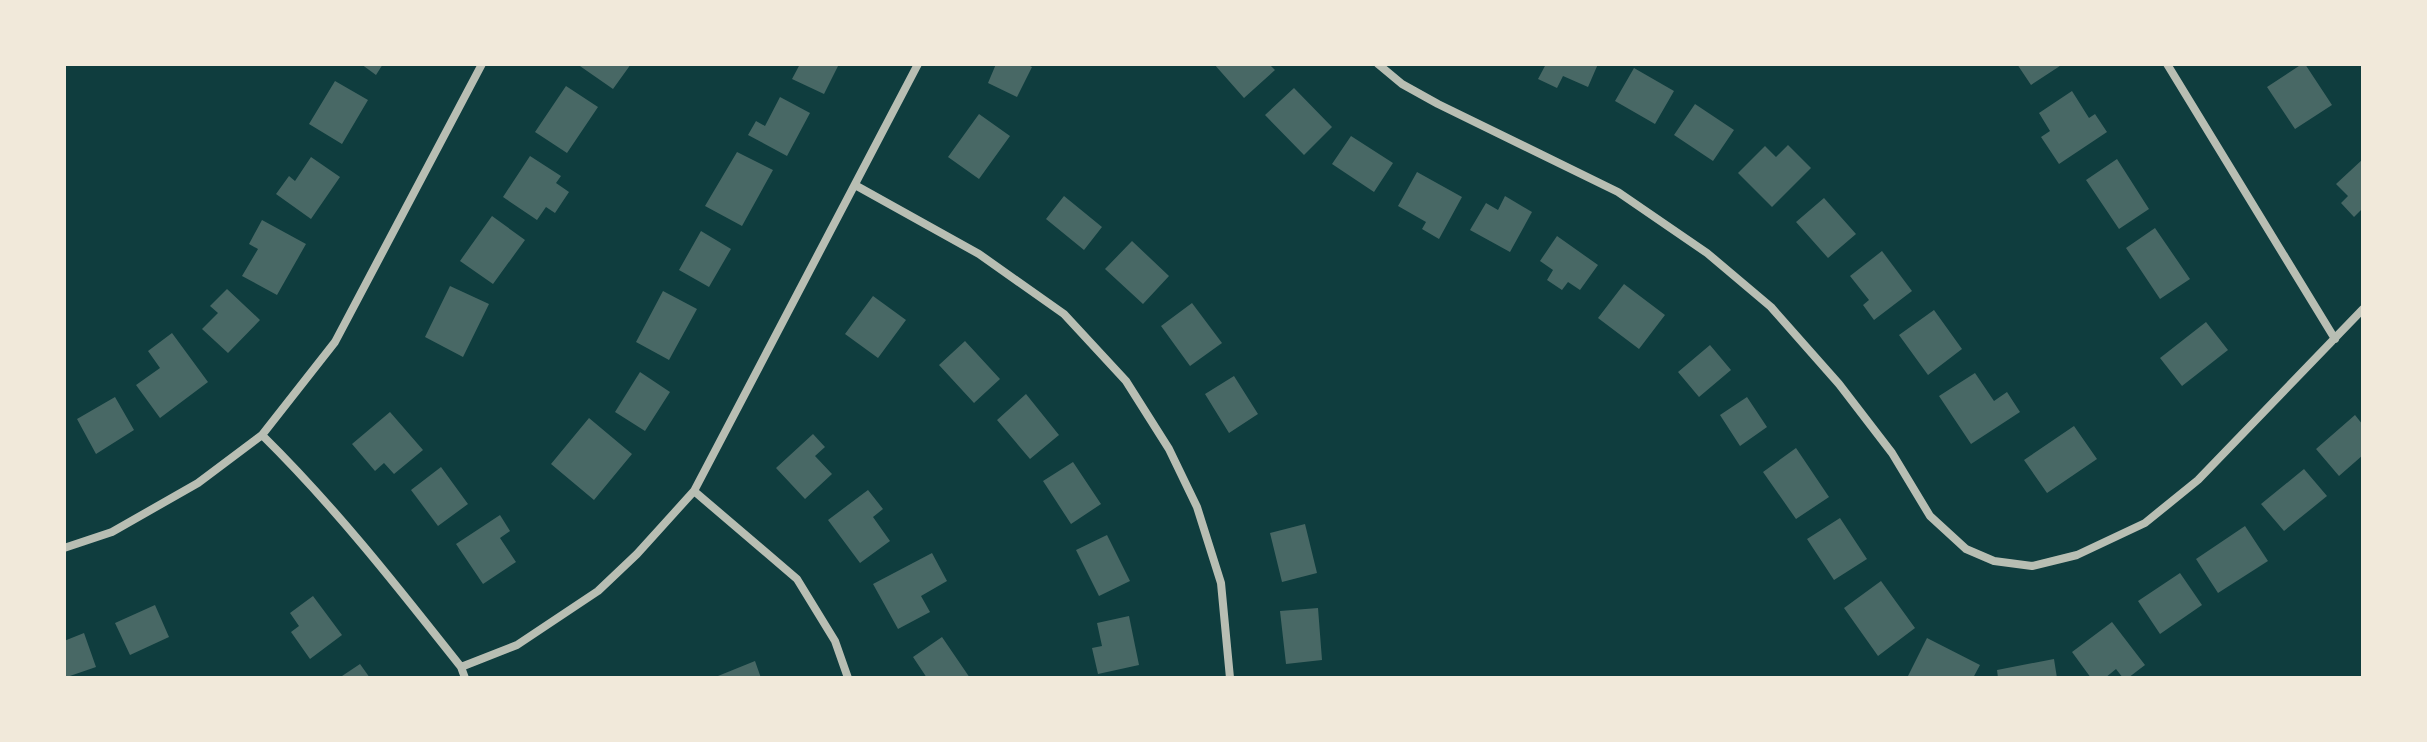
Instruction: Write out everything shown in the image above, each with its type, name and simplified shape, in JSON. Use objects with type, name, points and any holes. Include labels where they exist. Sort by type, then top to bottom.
[{"type":"street","points":[[64,548],[124,525],[198,483],[262,435],[335,342],[482,64]]},
{"type":"street","points":[[461,667],[517,645],[598,591],[637,554],[694,491],[918,64]]},
{"type":"street","points":[[1378,64],[1402,84],[1438,104],[1618,192],[1707,253],[1771,307],[1839,384],[1892,453],[1930,516],[1966,549],[1994,561],[2032,566],[2062,559],[2145,523],[2198,480],[2363,309]]},
{"type":"street","points":[[2167,64],[2335,339]]},
{"type":"street","points":[[855,185],[979,254],[1064,314],[1126,381],[1169,449],[1197,507],[1221,583],[1230,678]]},
{"type":"street","points":[[262,435],[314,486],[461,667],[465,678]]},
{"type":"street","points":[[694,491],[797,579],[835,641],[848,678]]},
{"type":"building","points":[[361,64],[383,64],[376,75]]},
{"type":"building","points":[[577,64],[631,64],[613,89]]},
{"type":"building","points":[[800,64],[839,64],[824,94],[792,79]]},
{"type":"building","points":[[996,64],[1026,64],[1032,67],[1017,97],[988,83]]},
{"type":"building","points":[[1214,64],[1269,64],[1275,70],[1244,98]]},
{"type":"building","points":[[1546,64],[1598,64],[1588,87],[1563,76],[1557,88],[1538,79]]},
{"type":"building","points":[[2017,64],[2063,64],[2031,85]]},
{"type":"building","points":[[2305,64],[2332,105],[2295,129],[2267,87]]},
{"type":"building","points":[[1634,68],[1674,91],[1655,124],[1615,101]]},
{"type":"building","points":[[335,81],[368,100],[342,144],[309,124]]},
{"type":"building","points":[[566,86],[598,107],[567,153],[535,132]]},
{"type":"building","points":[[1294,88],[1332,127],[1304,155],[1265,115]]},
{"type":"building","points":[[2072,91],[2089,118],[2095,114],[2107,132],[2059,164],[2041,137],[2050,131],[2039,113]]},
{"type":"building","points":[[780,97],[810,113],[787,156],[748,135],[756,121],[765,126]]},
{"type":"building","points":[[1695,104],[1734,130],[1713,161],[1674,135]]},
{"type":"building","points":[[979,114],[1010,136],[979,179],[948,157]]},
{"type":"building","points":[[1351,136],[1393,163],[1374,192],[1332,164]]},
{"type":"building","points":[[1788,145],[1811,168],[1772,207],[1738,173],[1765,146],[1776,157]]},
{"type":"building","points":[[737,152],[773,170],[742,226],[705,206]]},
{"type":"building","points":[[530,156],[561,176],[556,183],[569,192],[555,213],[546,207],[537,220],[503,197]]},
{"type":"building","points":[[311,157],[340,177],[311,219],[276,194],[289,176],[295,181]]},
{"type":"building","points":[[2117,159],[2149,209],[2119,229],[2086,180]]},
{"type":"building","points":[[2363,159],[2363,208],[2354,217],[2341,203],[2348,196],[2336,184]]},
{"type":"building","points":[[1417,172],[1462,197],[1439,239],[1422,229],[1426,222],[1398,206]]},
{"type":"building","points":[[1064,196],[1102,227],[1084,250],[1046,219]]},
{"type":"building","points":[[1505,196],[1532,212],[1510,252],[1470,230],[1486,203],[1498,210]]},
{"type":"building","points":[[1824,198],[1856,234],[1828,258],[1796,222]]},
{"type":"building","points":[[492,216],[525,240],[493,284],[460,261]]},
{"type":"building","points":[[262,220],[306,244],[277,295],[242,276],[258,249],[249,244]]},
{"type":"building","points":[[2155,228],[2190,279],[2160,299],[2126,248]]},
{"type":"building","points":[[701,231],[731,249],[709,287],[679,270]]},
{"type":"building","points":[[1557,236],[1598,265],[1580,290],[1568,282],[1562,290],[1547,280],[1553,270],[1540,261]]},
{"type":"building","points":[[1132,241],[1169,276],[1143,304],[1105,269]]},
{"type":"building","points":[[1882,251],[1912,291],[1874,320],[1863,305],[1869,300],[1850,276]]},
{"type":"building","points":[[1624,284],[1665,315],[1639,349],[1598,318]]},
{"type":"building","points":[[450,286],[489,304],[463,357],[425,337]]},
{"type":"building","points":[[227,289],[260,320],[228,353],[202,329],[218,313],[210,306]]},
{"type":"building","points":[[663,291],[697,309],[669,360],[636,342]]},
{"type":"building","points":[[873,296],[906,320],[878,358],[845,334]]},
{"type":"building","points":[[1192,303],[1222,343],[1190,366],[1161,326]]},
{"type":"building","points":[[1934,310],[1962,349],[1928,375],[1899,335]]},
{"type":"building","points":[[2206,322],[2228,350],[2182,386],[2160,358]]},
{"type":"building","points":[[172,333],[208,382],[160,418],[136,385],[160,368],[148,351]]},
{"type":"building","points":[[965,341],[1000,379],[974,403],[939,365]]},
{"type":"building","points":[[1710,345],[1731,370],[1699,397],[1678,372]]},
{"type":"building","points":[[640,372],[670,392],[645,431],[615,412]]},
{"type":"building","points":[[1975,373],[1994,401],[2007,392],[2020,412],[1971,444],[1939,396]]},
{"type":"building","points":[[1234,376],[1258,414],[1229,433],[1205,394]]},
{"type":"building","points":[[1026,394],[1059,435],[1030,459],[997,420]]},
{"type":"building","points":[[115,397],[134,430],[96,454],[77,419]]},
{"type":"building","points":[[1747,397],[1767,427],[1740,446],[1720,415]]},
{"type":"building","points":[[390,412],[423,450],[394,474],[384,463],[375,471],[352,444]]},
{"type":"building","points":[[2355,415],[2363,425],[2363,455],[2339,476],[2316,449]]},
{"type":"building","points":[[589,418],[632,454],[594,500],[551,464]]},
{"type":"building","points":[[2074,426],[2097,459],[2047,493],[2024,460]]},
{"type":"building","points":[[813,434],[825,447],[815,456],[832,474],[805,499],[776,468]]},
{"type":"building","points":[[1796,448],[1829,497],[1796,519],[1763,472]]},
{"type":"building","points":[[1073,462],[1101,504],[1071,524],[1043,481]]},
{"type":"building","points":[[441,467],[468,504],[438,526],[411,490]]},
{"type":"building","points":[[2304,469],[2327,496],[2284,531],[2261,504]]},
{"type":"building","points":[[868,490],[883,509],[873,517],[890,541],[860,563],[828,520]]},
{"type":"building","points":[[500,515],[510,531],[500,538],[516,562],[483,584],[456,544]]},
{"type":"building","points":[[1840,518],[1867,559],[1834,580],[1807,539]]},
{"type":"building","points":[[1305,524],[1317,573],[1282,582],[1270,533]]},
{"type":"building","points":[[2245,526],[2268,561],[2218,593],[2196,559]]},
{"type":"building","points":[[1107,535],[1130,581],[1099,596],[1076,550]]},
{"type":"building","points":[[932,553],[947,581],[921,596],[930,612],[898,629],[873,584]]},
{"type":"building","points":[[2180,573],[2202,605],[2160,634],[2138,601]]},
{"type":"building","points":[[1881,581],[1915,628],[1878,656],[1844,608]]},
{"type":"building","points":[[313,596],[342,635],[310,659],[291,632],[299,626],[290,613]]},
{"type":"building","points":[[155,605],[169,637],[130,655],[115,623]]},
{"type":"building","points":[[1318,608],[1322,660],[1286,664],[1280,611]]},
{"type":"building","points":[[1129,616],[1139,665],[1098,674],[1092,648],[1102,646],[1097,623]]},
{"type":"building","points":[[2112,622],[2145,665],[2128,678],[2123,678],[2116,669],[2105,678],[2091,678],[2072,652]]},
{"type":"building","points":[[84,633],[96,667],[64,678],[64,641]]},
{"type":"building","points":[[942,637],[970,678],[927,678],[913,657]]},
{"type":"building","points":[[1927,638],[1980,665],[1973,678],[1907,678]]},
{"type":"building","points":[[2054,659],[2057,678],[1998,678],[1997,670]]},
{"type":"building","points":[[755,661],[761,678],[713,678]]},
{"type":"building","points":[[360,664],[370,678],[339,678]]}]
